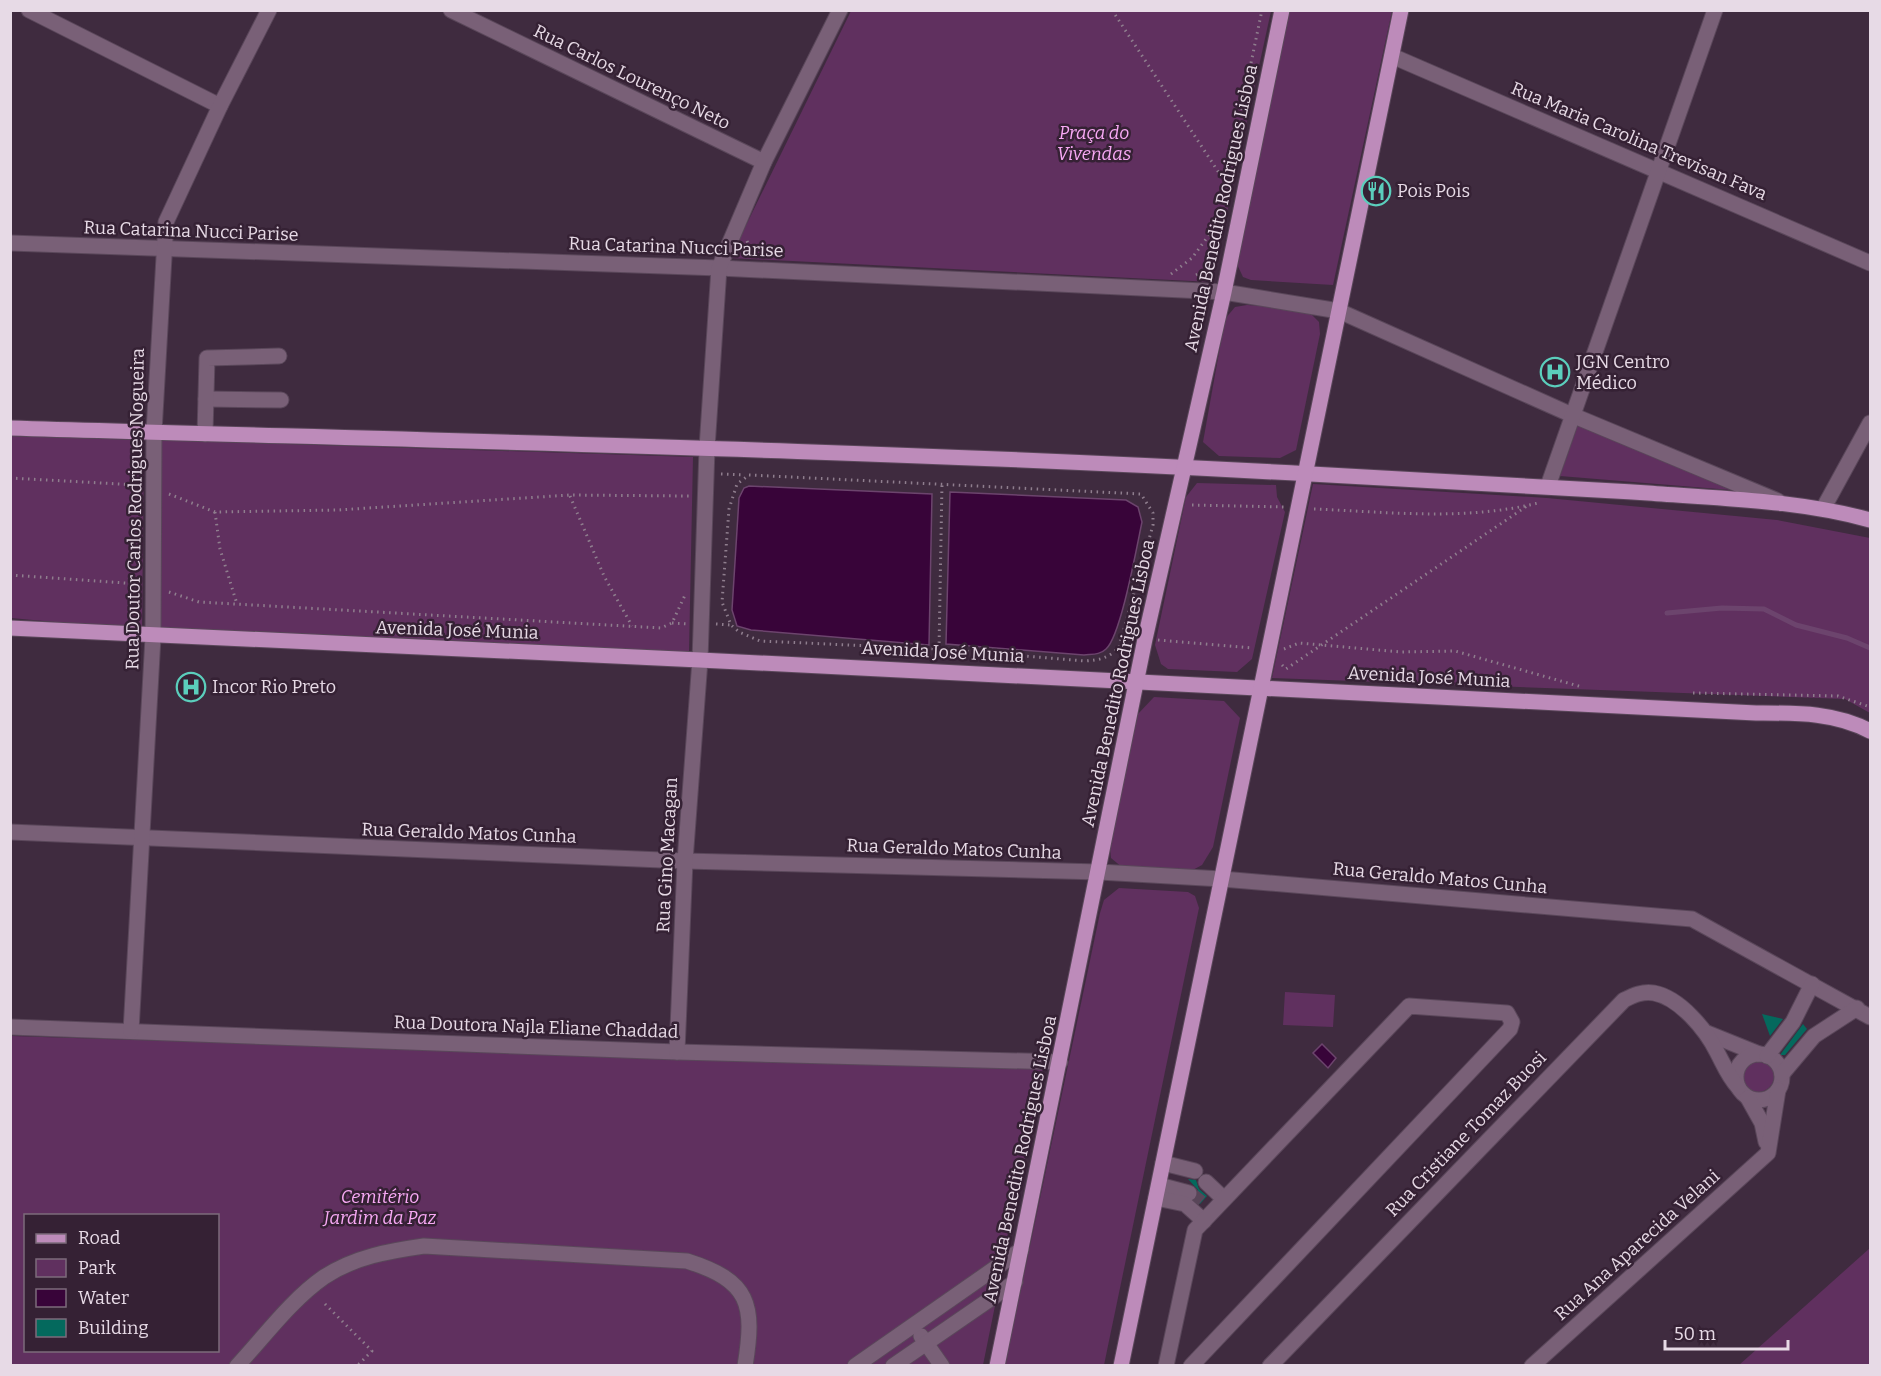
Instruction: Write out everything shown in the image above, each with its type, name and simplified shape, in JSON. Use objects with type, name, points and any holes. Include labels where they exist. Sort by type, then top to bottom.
[{"type":"main road","name":"Avenida Benedito Rodrigues Lisboa","points":[[998,1365],[1145,639],[1224,292],[1282,10]]},
{"type":"main road","points":[[1121,1365],[1262,688],[1278,654],[1305,508],[1306,474],[1401,10]]},
{"type":"main road","points":[[10,428],[707,448],[1184,467],[1306,474],[1546,494],[1780,503],[1824,507],[1870,520]]},
{"type":"main road","name":"Avenida José Munia","points":[[10,628],[153,637],[700,660],[1756,713],[1813,713],[1853,722],[1870,731]]},
{"type":"street","points":[[29,10],[220,106]]},
{"type":"street","name":"Rua Doutor Carlos Rodrigues Nogueira","points":[[131,1031],[153,637],[146,586],[166,222],[220,106],[269,10]]},
{"type":"street","name":"Rua Carlos Lourenço Neto","points":[[451,10],[764,162]]},
{"type":"street","name":"Rua Gino Macagan","points":[[677,1052],[685,861],[700,660],[707,448],[719,267],[764,162],[840,10]]},
{"type":"street","points":[[1546,494],[1715,10]]},
{"type":"street","name":"Rua Maria Carolina Trevisan Fava","points":[[1392,56],[1870,263]]},
{"type":"street","name":"Rua Catarina Nucci Parise","points":[[10,243],[163,250],[719,267],[1224,292],[1339,311],[1572,415],[1780,503]]},
{"type":"street","points":[[205,434],[207,358],[279,356]]},
{"type":"street","points":[[206,399],[281,400]]},
{"type":"street","points":[[1824,507],[1870,423]]},
{"type":"street","name":"Rua Geraldo Matos Cunha","points":[[10,832],[685,861],[1099,872],[1222,879],[1692,919],[1870,1017]]},
{"type":"street","points":[[1768,1153],[1762,1123],[1736,1078],[1742,1062],[1763,1055],[1796,1017],[1812,984]]},
{"type":"street","name":"Rua Cristiane Tomaz Buosi","points":[[1270,1365],[1624,1000],[1638,993],[1655,993],[1676,1003],[1704,1032],[1729,1078],[1743,1093]]},
{"type":"street","points":[[1158,1191],[1199,1208],[1224,1199],[1409,1006],[1504,1011],[1510,1015],[1512,1022],[1509,1029],[1191,1365]]},
{"type":"street","points":[[1768,1153],[1782,1074],[1816,1034],[1857,1008]]},
{"type":"street","points":[[1796,1017],[1804,1021],[1816,1034]]},
{"type":"street","name":"Rua Doutora Najla Eliane Chaddad","points":[[10,1027],[677,1052],[1060,1062]]},
{"type":"street","name":"Rua Cristiane Tomaz Buosi","points":[[1704,1032],[1763,1055]]},
{"type":"street","points":[[1763,1055],[1774,1060],[1782,1074]]},
{"type":"street","points":[[1743,1093],[1764,1100],[1778,1090]]},
{"type":"street","name":"Rua Ana Aparecida Velani","points":[[1532,1365],[1768,1153]]},
{"type":"street","points":[[1164,1163],[1200,1176],[1224,1199]]},
{"type":"street","points":[[1166,1365],[1199,1208]]},
{"type":"street","points":[[237,1365],[324,1278],[354,1262],[384,1252],[424,1246],[687,1261],[713,1269],[734,1284],[748,1303],[750,1332],[745,1365]]},
{"type":"street","points":[[855,1365],[914,1327],[1021,1250]]},
{"type":"street","points":[[893,1365],[1015,1282]]},
{"type":"street","points":[[914,1327],[942,1365]]},
{"type":"path","points":[[1112,10],[1225,183]]},
{"type":"path","points":[[1192,276],[1202,272],[1209,260],[1262,10]]},
{"type":"path","points":[[1180,276],[1169,275],[1192,258],[1217,223]]},
{"type":"path","points":[[747,235],[750,248],[773,254]]},
{"type":"path","points":[[1119,647],[1153,525],[1150,505],[1141,494],[1136,492],[749,475],[742,477],[733,493],[729,509],[722,602],[731,625],[739,632],[760,641],[939,649],[1085,661],[1105,658],[1119,647],[1137,644],[1145,639],[1278,654],[1299,643],[1401,652],[1455,651],[1528,674],[1591,688]]},
{"type":"path","points":[[10,478],[140,485],[140,495]]},
{"type":"path","points":[[939,649],[942,483]]},
{"type":"path","points":[[165,504],[166,492],[215,512],[338,510],[570,495],[693,496]]},
{"type":"path","points":[[1283,639],[1278,654],[1286,669],[1546,494]]},
{"type":"path","points":[[570,495],[604,576],[632,626]]},
{"type":"path","points":[[1150,505],[1305,508],[1420,514],[1478,511],[1528,505]]},
{"type":"path","points":[[1305,508],[1310,520]]},
{"type":"path","points":[[215,512],[220,549],[237,604]]},
{"type":"path","points":[[139,572],[146,586]]},
{"type":"path","points":[[10,575],[146,586],[200,602],[661,628],[672,623],[688,586]]},
{"type":"path","points":[[1683,692],[1838,696],[1870,707]]},
{"type":"path","points":[[325,1304],[372,1351],[357,1365]]},
{"type":"green space","name":"Praça do Vivendas","points":[[851,11],[1271,11],[1212,282],[730,258]]},
{"type":"green space","points":[[1289,11],[1392,11],[1333,285],[1251,280],[1243,277],[1235,260]]},
{"type":"green space","points":[[1247,305],[1306,309],[1319,322],[1320,334],[1296,450],[1280,458],[1219,456],[1203,442],[1225,319],[1235,307]]},
{"type":"green space","points":[[1578,425],[1731,490],[1560,476]]},
{"type":"green space","points":[[11,436],[144,440],[142,630],[11,618]]},
{"type":"green space","points":[[159,440],[693,457],[689,652],[158,630]]},
{"type":"green space","points":[[1197,483],[1276,485],[1277,497],[1285,512],[1252,659],[1237,672],[1168,669],[1161,664],[1155,645],[1186,497]]},
{"type":"green space","points":[[1313,484],[1547,498],[1777,520],[1870,538],[1870,713],[1845,699],[1272,678]]},
{"type":"green space","points":[[1154,697],[1224,701],[1240,718],[1213,847],[1202,865],[1189,872],[1123,868],[1111,858],[1110,848],[1138,714]]},
{"type":"green space","points":[[1119,888],[1188,892],[1195,896],[1199,908],[1104,1365],[1005,1365],[1100,913],[1104,900]]},
{"type":"green space","points":[[1285,992],[1335,995],[1333,1027],[1283,1025]]},
{"type":"green space","name":"Cemitério Jardim da Paz","points":[[11,1036],[1043,1069],[983,1365],[11,1366]]},
{"type":"green space","points":[[1758,1060],[1769,1065],[1774,1076],[1769,1087],[1758,1092],[1747,1087],[1742,1076],[1747,1065]]},
{"type":"green space","points":[[1870,1248],[1870,1365],[1739,1365]]},
{"type":"water","points":[[749,486],[932,494],[929,645],[751,630],[737,626],[732,610],[739,498],[744,488]]},
{"type":"water","points":[[950,492],[1126,500],[1138,507],[1142,522],[1123,609],[1112,641],[1104,651],[1084,655],[946,644]]},
{"type":"water","points":[[1322,1044],[1336,1058],[1328,1068],[1313,1053]]},
{"type":"building","points":[[1762,1014],[1783,1019],[1770,1036]]},
{"type":"building","points":[[1803,1024],[1807,1029],[1785,1055],[1780,1055]]},
{"type":"building","points":[[1188,1179],[1196,1180],[1199,1189],[1207,1196],[1200,1204],[1195,1200],[1198,1190]]},
{"type":"waterway","points":[[1667,613],[1722,608],[1764,609],[1796,625],[1847,638],[1870,648]]},
{"type":"tunnel","points":[[1189,1193],[1201,1203]]},
{"type":"place","name":"Pois Pois","points":[[1376,191]]},
{"type":"place","name":"JGN Centro Médico","points":[[1555,372]]},
{"type":"place","name":"Incor Rio Preto","points":[[191,687]]}]
